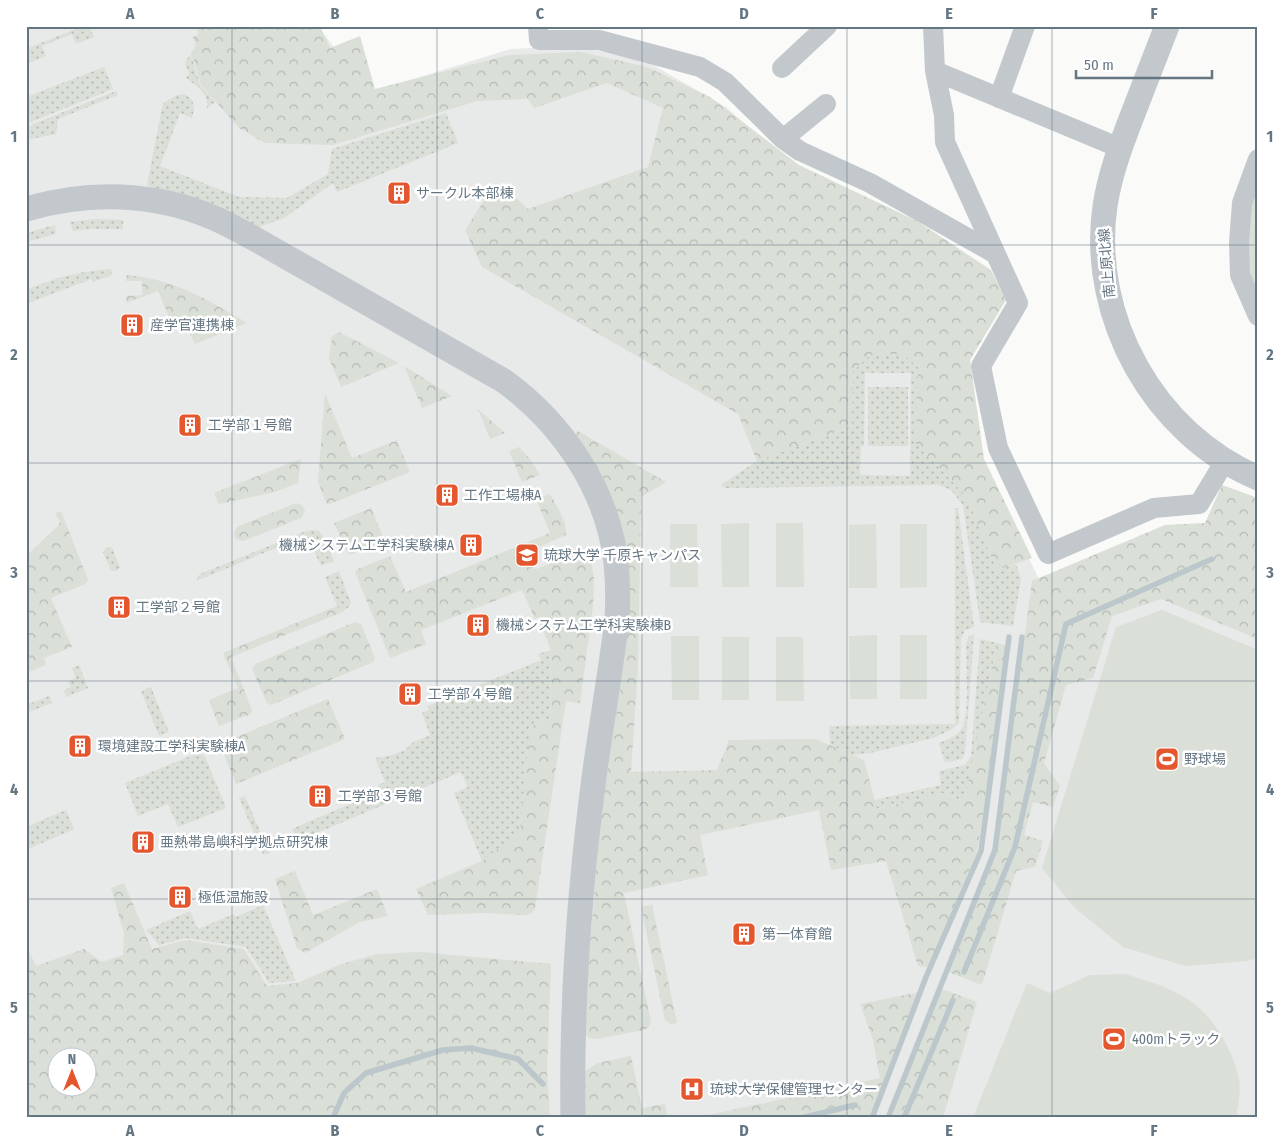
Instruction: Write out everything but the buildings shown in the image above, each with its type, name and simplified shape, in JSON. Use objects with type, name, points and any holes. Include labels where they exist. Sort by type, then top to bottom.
[{"type":"street","points":[[538,26],[539,40],[599,40],[700,67],[725,82],[783,139],[800,150],[878,187],[994,253]]},
{"type":"street","points":[[782,68],[827,26]]},
{"type":"street","points":[[934,26],[935,71],[944,114],[945,142],[1018,303],[981,366],[998,448],[1048,554],[1154,508],[1199,504],[1225,461]]},
{"type":"street","points":[[999,98],[1025,26]]},
{"type":"street","name":"南上原北線","points":[[1167,26],[1120,148],[1108,188],[1103,227],[1105,274],[1109,297],[1123,341],[1135,364],[1159,400],[1189,434],[1239,470],[1258,478]]},
{"type":"street","points":[[935,71],[1120,148]]},
{"type":"street","points":[[783,139],[826,104]]},
{"type":"street","points":[[1258,159],[1242,203],[1239,242],[1240,275],[1258,316]]},
{"type":"street","points":[[26,209],[74,198],[134,197],[165,202],[213,218],[255,239],[504,381],[548,418],[577,457],[594,489],[609,528],[616,562],[618,597],[616,629],[596,763],[582,894],[572,1067],[573,1118]]},
{"type":"shaded area","name":"琉球大学 千原キャンパス","points":[[26,26],[317,26],[371,92],[511,49],[576,46],[648,62],[726,107],[799,173],[965,353],[981,461],[1040,581],[1208,528],[1258,503],[1258,1118],[26,1118]]},
{"type":"green space","points":[[83,26],[89,26],[94,37],[76,44],[72,34],[42,46],[46,56],[26,64],[26,49]]},
{"type":"green space","points":[[320,26],[330,48],[360,36],[375,89],[509,55],[581,52],[647,67],[710,97],[799,165],[917,221],[991,270],[1006,300],[970,360],[984,459],[1032,558],[997,570],[966,496],[916,443],[918,367],[903,354],[870,355],[853,371],[852,426],[757,461],[738,414],[482,267],[465,230],[485,199],[510,192],[528,209],[648,167],[663,108],[607,83],[534,108],[528,99],[477,101],[333,145],[265,143],[239,128],[201,85],[193,58],[190,55],[196,46],[193,37],[199,34],[196,27]]},
{"type":"green space","points":[[189,56],[192,58],[200,85],[215,102],[207,108],[204,94],[199,87],[186,78],[189,74],[185,62]]},
{"type":"green space","points":[[104,67],[113,89],[26,124],[26,97]]},
{"type":"green space","points":[[116,91],[118,95],[58,119],[56,134],[26,140],[26,127]]},
{"type":"green space","points":[[185,94],[191,99],[193,104],[192,118],[180,113],[160,166],[239,197],[287,198],[328,174],[332,149],[446,113],[458,143],[337,192],[333,183],[284,218],[259,227],[179,194],[147,185],[163,103],[177,95]]},
{"type":"green space","points":[[1258,159],[1258,314],[1240,275]]},
{"type":"green space","points":[[95,219],[123,220],[123,229],[73,231],[70,222]]},
{"type":"green space","points":[[55,225],[56,234],[26,242],[26,233]]},
{"type":"green space","points":[[111,269],[112,275],[93,282],[91,279],[26,304],[26,290],[78,273]]},
{"type":"green space","points":[[126,275],[143,277],[175,286],[204,298],[247,323],[195,344],[186,326],[169,317],[158,291],[126,303],[126,296],[142,295],[142,281],[126,281]]},
{"type":"green space","points":[[339,332],[399,363],[341,387],[329,359],[332,336]]},
{"type":"green space","points":[[903,354],[918,367],[916,443],[966,496],[997,570],[1016,564],[1021,579],[1013,626],[980,622],[963,505],[951,490],[939,485],[726,488],[721,485],[757,461],[852,426],[853,371],[870,355]],"holes":[[[865,373],[911,373],[910,476],[860,475],[861,446],[864,446]]]},
{"type":"green space","points":[[404,366],[452,396],[422,408]]},
{"type":"green space","points":[[868,387],[908,387],[908,446],[868,446]]},
{"type":"green space","points":[[325,393],[352,458],[397,440],[410,472],[327,505],[318,482]]},
{"type":"green space","points":[[478,409],[505,433],[490,439]]},
{"type":"green space","points":[[578,431],[666,482],[641,497],[638,667],[631,772],[717,770],[729,740],[816,739],[864,760],[877,809],[944,793],[964,802],[997,643],[1008,646],[977,853],[928,967],[918,966],[886,861],[831,870],[819,810],[700,835],[708,875],[624,893],[651,1022],[649,1027],[644,1030],[596,1039],[589,1038],[585,1034],[586,992],[601,815],[627,642],[574,435]]},
{"type":"green space","points":[[519,447],[530,459],[540,475],[522,482],[509,451]]},
{"type":"green space","points":[[301,459],[298,483],[275,492],[219,504],[214,493]]},
{"type":"green space","points":[[1222,485],[1258,498],[1258,639],[1161,599],[1112,616],[1093,678],[1066,685],[1044,763],[1060,786],[1053,807],[1033,802],[1024,835],[1043,841],[1035,867],[1016,871],[982,985],[948,972],[996,854],[1032,581],[1165,525],[1205,523]]},
{"type":"green space","points":[[550,494],[563,519],[566,535],[527,552],[534,570],[589,548],[594,579],[593,606],[580,703],[566,701],[535,908],[532,913],[526,915],[484,913],[428,915],[416,889],[482,861],[520,832],[530,727],[550,718],[551,650],[538,617],[535,619],[522,590],[421,630],[426,644],[390,658],[355,572],[390,556],[406,592],[550,533],[536,499]]},
{"type":"green space","points":[[296,503],[302,505],[305,511],[301,518],[243,541],[236,539],[234,533],[237,527]]},
{"type":"green space","points":[[371,508],[385,542],[349,555],[334,523]]},
{"type":"green space","points":[[955,508],[958,508],[974,627],[965,630],[961,639],[959,723],[951,730],[933,738],[870,753],[852,755],[830,745],[829,726],[955,724]]},
{"type":"green space","points":[[61,511],[88,580],[85,584],[51,598],[72,647],[44,658],[46,665],[26,673],[26,556],[59,525],[60,521],[55,514]]},
{"type":"green space","points":[[749,523],[749,587],[722,587],[721,524]]},
{"type":"green space","points":[[776,523],[803,523],[804,587],[776,587]]},
{"type":"green space","points":[[670,524],[697,524],[698,587],[670,587]]},
{"type":"green space","points":[[876,524],[877,588],[849,588],[849,525]]},
{"type":"green space","points":[[900,524],[927,524],[927,587],[900,588]]},
{"type":"green space","points":[[312,530],[319,531],[325,539],[334,561],[321,566],[307,535],[196,581],[200,574]]},
{"type":"green space","points":[[110,547],[120,567],[117,571],[111,571],[103,552]]},
{"type":"green space","points":[[339,571],[351,603],[349,607],[340,613],[325,577]]},
{"type":"green space","points":[[337,606],[340,613],[231,657],[252,710],[251,714],[219,726],[209,700],[238,688],[223,653]]},
{"type":"green space","name":"野球場","points":[[1162,610],[1258,650],[1258,958],[1247,961],[1185,966],[1123,947],[1075,908],[1042,868],[1116,627]]},
{"type":"green space","points":[[355,622],[361,624],[375,658],[373,662],[271,705],[267,703],[252,669],[255,664]]},
{"type":"green space","points":[[877,635],[877,699],[850,699],[849,636]]},
{"type":"green space","points":[[900,635],[927,635],[927,699],[900,699]]},
{"type":"green space","points":[[974,635],[965,753],[962,759],[945,763],[939,743],[952,737],[962,728],[967,699],[966,644],[969,636]]},
{"type":"green space","points":[[671,636],[699,636],[699,700],[672,700]]},
{"type":"green space","points":[[722,637],[749,637],[749,700],[722,700]]},
{"type":"green space","points":[[776,637],[803,637],[804,701],[776,701]]},
{"type":"green space","points":[[980,639],[997,643],[964,802],[944,793],[876,809],[874,800],[941,785],[939,771],[965,765],[971,756]]},
{"type":"green space","points":[[551,650],[550,718],[530,727],[520,832],[482,861],[454,793],[468,787],[461,772],[298,841],[292,829],[380,791],[378,785],[385,782],[375,758],[389,756],[405,750],[412,743],[430,735],[422,713],[429,710],[428,706],[541,660],[538,654]]},
{"type":"green space","points":[[79,665],[88,688],[66,697],[64,690],[71,687],[68,681],[76,678],[72,668]]},
{"type":"green space","points":[[151,687],[169,732],[159,736],[141,691]]},
{"type":"green space","points":[[49,696],[52,703],[29,712],[26,705]]},
{"type":"green space","points":[[328,699],[345,739],[236,784],[220,744]]},
{"type":"green space","points":[[195,754],[205,756],[226,808],[178,827],[168,804],[138,816],[125,783]]},
{"type":"green space","points":[[245,796],[270,854],[263,854],[239,798]]},
{"type":"green space","points":[[66,810],[74,829],[26,850],[26,827]]},
{"type":"green space","points":[[295,871],[313,915],[377,889],[388,916],[360,922],[305,953],[297,948],[275,879]]},
{"type":"green space","points":[[124,883],[152,949],[186,940],[244,949],[267,986],[297,983],[341,964],[378,954],[420,952],[551,964],[547,1070],[550,1118],[26,1118],[26,945],[36,966],[84,949],[102,962],[123,955],[124,933],[111,888]]},
{"type":"green space","points":[[263,905],[296,981],[269,983],[246,947],[186,938],[159,945],[146,930],[190,911],[198,929],[234,914],[236,917]]},
{"type":"green space","points":[[652,905],[677,1023],[671,1024],[665,1020],[641,907]]},
{"type":"green space","name":"400mトラック","points":[[1125,974],[1182,995],[1198,1006],[1214,1024],[1237,1069],[1240,1089],[1236,1118],[973,1118],[1027,983],[1050,993],[1090,975]]},
{"type":"green space","points":[[939,988],[977,1002],[943,1118],[889,1118]]},
{"type":"green space","points":[[920,992],[871,1118],[694,1118],[880,1078],[873,1040],[860,1004]]},
{"type":"green space","points":[[631,1056],[642,1108],[665,1104],[668,1118],[585,1118],[584,1072],[597,1063]]},
{"type":"waterway","points":[[964,972],[1015,847],[1066,624],[1212,559]]},
{"type":"waterway","points":[[872,1118],[926,977],[981,851],[1009,637]]},
{"type":"waterway","points":[[888,1118],[995,850],[1022,637]]},
{"type":"waterway","points":[[904,1118],[953,1000]]},
{"type":"waterway","points":[[333,1118],[344,1093],[366,1073],[443,1050],[471,1048],[518,1059],[543,1084]]},
{"type":"waterway","points":[[801,1118],[855,1105]]},
{"type":"place","name":"サークル本部棟","points":[[399,193]]},
{"type":"place","name":"産学官連携棟","points":[[132,325]]},
{"type":"place","name":"工学部１号館","points":[[190,425]]},
{"type":"place","name":"工作工場棟A","points":[[447,495]]},
{"type":"place","name":"機械システム工学科実験棟A","points":[[471,545]]},
{"type":"place","name":"琉球大学 千原キャンパス","points":[[527,555]]},
{"type":"place","name":"工学部２号館","points":[[119,607]]},
{"type":"place","name":"機械システム工学科実験棟B","points":[[478,625]]},
{"type":"place","name":"工学部４号館","points":[[410,694]]},
{"type":"place","name":"環境建設工学科実験棟A","points":[[80,746]]},
{"type":"place","name":"野球場","points":[[1167,759]]},
{"type":"place","name":"工学部３号館","points":[[320,796]]},
{"type":"place","name":"亜熱帯島嶼科学拠点研究棟","points":[[143,842]]},
{"type":"place","name":"極低温施設","points":[[180,897]]},
{"type":"place","name":"第一体育館","points":[[744,934]]},
{"type":"place","name":"400mトラック","points":[[1114,1039]]},
{"type":"place","name":"琉球大学保健管理センター","points":[[692,1089]]}]
